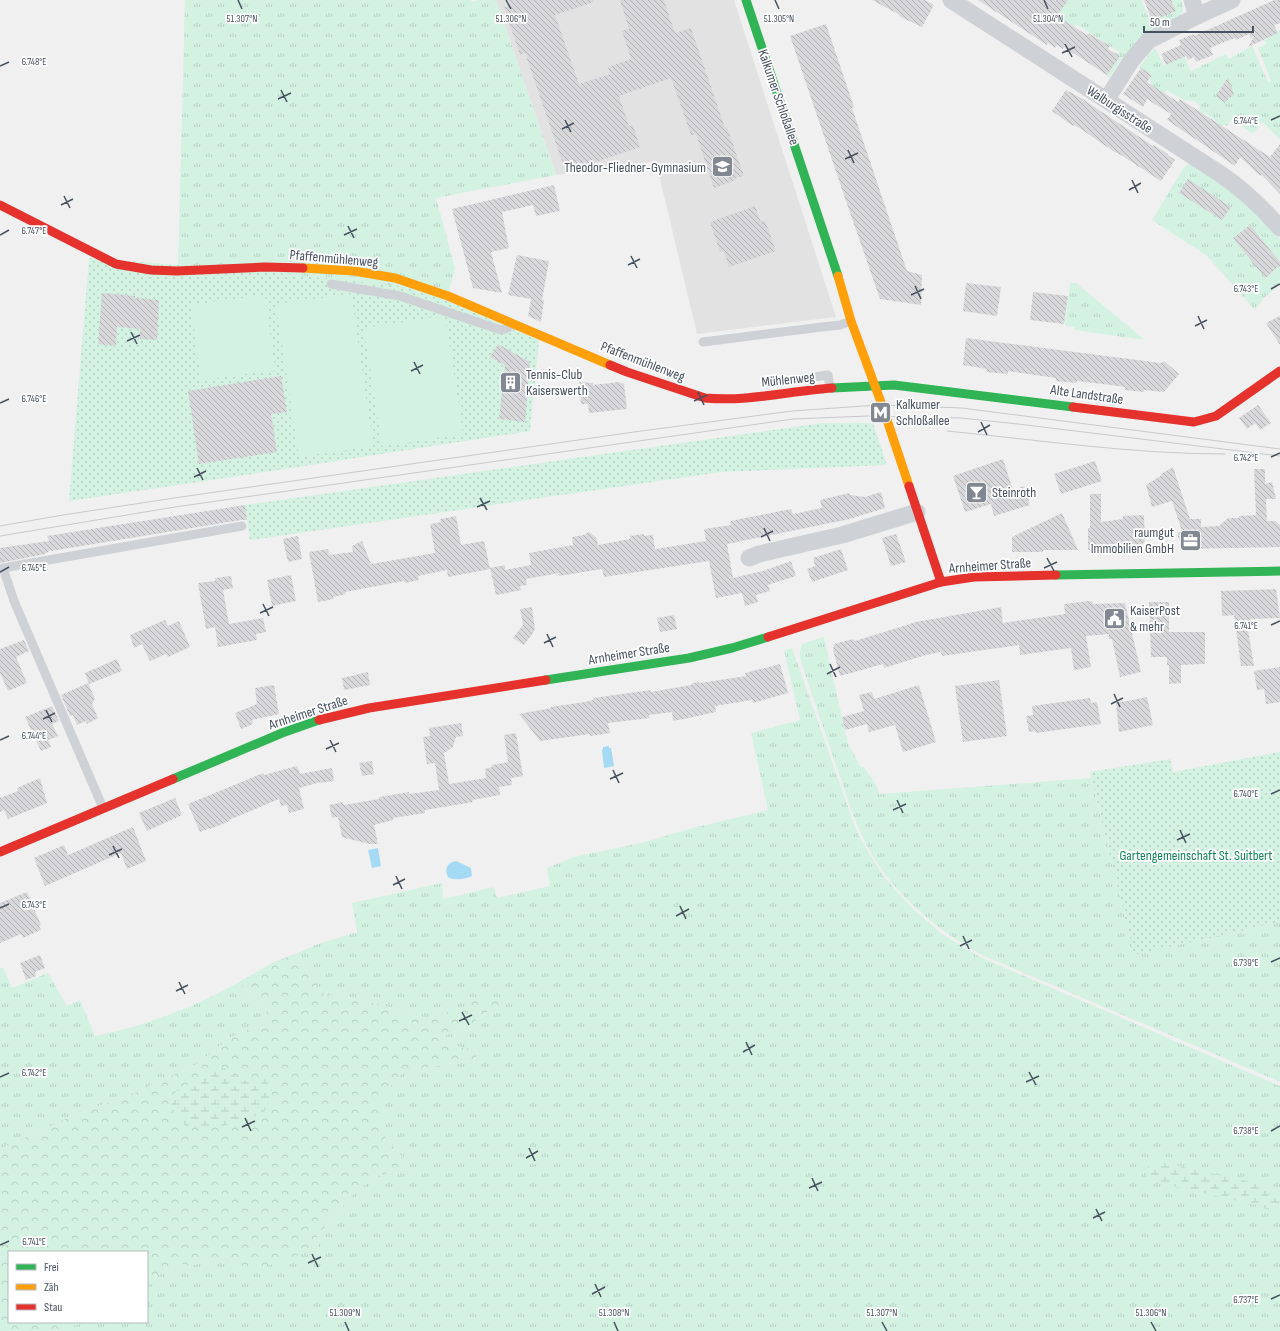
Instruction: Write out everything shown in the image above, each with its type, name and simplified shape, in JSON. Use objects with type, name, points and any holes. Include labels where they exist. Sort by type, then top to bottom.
[{"type":"main road","name":"Kalkumer Schloßallee","points":[[746,0],[836,270],[851,321],[875,385],[941,582]]},
{"type":"main road","name":"Pfaffenmühlenweg","points":[[0,205],[116,264],[151,270],[178,271],[265,267],[315,268],[354,271],[394,278],[448,296],[627,372],[705,398]]},
{"type":"main road","name":"Alte Landstraße","points":[[875,385],[894,385],[933,389],[1194,422],[1216,416],[1280,371]]},
{"type":"main road","name":"Mühlenweg","points":[[705,398],[717,399],[761,396],[830,388],[875,385]]},
{"type":"main road","name":"Arnheimer Straße","points":[[0,852],[288,731],[335,716],[369,708],[689,658],[732,648],[941,582],[974,577],[1280,571]]},
{"type":"street","name":"Walburgisstraße","points":[[951,0],[1107,99],[1234,183],[1264,209],[1280,228]]},
{"type":"street","points":[[1107,99],[1131,61],[1148,41],[1194,8],[1232,0]]},
{"type":"street","points":[[749,558],[759,554],[842,535],[917,512]]},
{"type":"lane","points":[[331,284],[400,296],[501,330],[508,328],[512,323]]},
{"type":"lane","points":[[703,342],[840,325],[851,321]]},
{"type":"lane","points":[[793,380],[828,376],[830,388]]},
{"type":"lane","points":[[103,808],[14,601],[3,568],[242,526]]},
{"type":"shaded area","name":"Theodor-Fliedner-Gymnasium","points":[[496,0],[734,0],[836,317],[697,334],[656,162],[556,175]]},
{"type":"green space","points":[[185,0],[471,0],[472,2],[479,0],[496,0],[556,175],[436,198],[455,268],[449,291],[178,266]]},
{"type":"green space","points":[[1037,0],[1141,0],[1150,21],[1174,11],[1169,0],[1181,0],[1183,8],[1180,16],[1142,37],[1121,59],[1109,78],[1106,73],[1119,52],[1076,24],[1071,31]]},
{"type":"green space","points":[[1280,30],[1280,139],[1262,122],[1253,134],[1231,119],[1227,126],[1224,124],[1221,128],[1214,123],[1215,120],[1204,112],[1201,115],[1199,114],[1200,106],[1198,104],[1193,101],[1182,99],[1167,90],[1155,105],[1146,98],[1151,85],[1149,75],[1139,68],[1155,48],[1164,66],[1184,56],[1191,71],[1226,54],[1229,59],[1252,46],[1268,82],[1271,81],[1258,48],[1266,44],[1264,40],[1268,39],[1267,36]]},
{"type":"green space","points":[[1189,164],[1216,180],[1250,204],[1280,239],[1280,284],[1264,298],[1255,310],[1207,256],[1152,220],[1184,167]]},
{"type":"green space","points":[[89,258],[268,272],[417,288],[539,340],[530,431],[69,501]]},
{"type":"green space","points":[[1070,283],[1076,283],[1145,340],[1075,330],[1075,327],[1065,326]]},
{"type":"green space","points":[[351,294],[373,446],[299,457],[276,304]]},
{"type":"green space","points":[[265,295],[275,370],[201,380],[191,305]]},
{"type":"green space","points":[[445,316],[463,434],[382,446],[364,328]]},
{"type":"green space","points":[[822,423],[873,423],[887,465],[722,472],[250,540],[245,505]]},
{"type":"green space","points":[[824,637],[848,744],[861,767],[864,767],[877,786],[879,794],[1091,778],[1135,954],[1280,922],[1280,1082],[982,955],[949,935],[920,912],[893,884],[871,853],[861,834],[849,803],[800,659],[802,644]]},
{"type":"green space","points":[[792,648],[860,838],[884,877],[912,908],[942,934],[980,957],[1280,1086],[1280,1331],[62,1331],[80,1323],[148,1323],[148,1280],[181,1264],[189,1266],[229,1256],[243,1269],[319,1248],[317,1236],[356,1191],[380,1175],[411,1168],[384,1135],[380,1124],[379,1099],[403,1072],[476,1059],[477,1050],[444,1044],[443,1036],[469,1026],[488,1011],[507,1003],[472,1000],[458,1011],[443,1013],[430,1019],[400,1013],[384,1005],[324,994],[295,954],[318,944],[357,932],[352,903],[442,883],[443,899],[494,887],[497,898],[550,886],[547,868],[574,857],[645,842],[693,828],[768,810],[751,733],[800,720],[784,651]]},
{"type":"green space","name":"Gartengemeinschaft St. Suitbert","points":[[1280,752],[1280,922],[1134,955],[1090,772],[1170,759],[1173,772]]},
{"type":"green space","points":[[295,954],[324,994],[384,1005],[400,1013],[430,1019],[443,1013],[458,1011],[472,1000],[492,999],[507,1003],[488,1011],[469,1026],[443,1036],[444,1044],[477,1050],[476,1059],[403,1072],[380,1099],[380,1124],[384,1135],[411,1168],[380,1175],[356,1191],[317,1236],[319,1248],[250,1272],[243,1269],[229,1256],[189,1266],[181,1264],[148,1280],[148,1251],[8,1251],[8,1323],[80,1323],[62,1331],[0,1331],[0,1149],[79,1113],[137,1092],[197,1064],[231,1037],[264,1023],[267,1010],[239,982],[274,962]]},
{"type":"green space","points":[[3,967],[12,988],[48,973],[67,1006],[80,1000],[95,1036],[133,1027],[169,1015],[205,1000],[239,982],[267,1010],[264,1023],[231,1037],[197,1064],[137,1092],[79,1113],[0,1149],[0,968]]},
{"type":"green space","points":[[224,1068],[238,1078],[251,1083],[258,1076],[263,1077],[272,1088],[269,1102],[264,1112],[245,1121],[218,1127],[186,1127],[171,1106],[176,1091]]},
{"type":"green space","points":[[1155,1161],[1247,1181],[1280,1192],[1280,1214],[1256,1205],[1157,1183],[1147,1177],[1148,1166]]},
{"type":"water","points":[[609,746],[609,748],[611,748],[614,766],[604,768],[602,750],[603,747]]},
{"type":"water","points":[[378,848],[381,866],[372,868],[368,850]]},
{"type":"water","points":[[456,861],[471,868],[472,876],[460,879],[448,877],[446,869],[448,865]]},
{"type":"building","points":[[508,0],[593,0],[594,2],[555,15],[579,84],[610,74],[608,67],[631,59],[622,31],[629,29],[620,0],[664,0],[675,33],[691,28],[725,128],[727,127],[744,176],[735,178],[736,180],[714,188],[696,134],[691,135],[671,78],[619,96],[629,126],[633,125],[640,147],[581,167],[579,162],[564,167],[525,53],[520,55],[504,7],[510,5]]},
{"type":"building","points":[[872,0],[925,0],[934,5],[922,27],[899,16],[900,15]]},
{"type":"building","points":[[978,0],[1068,0],[1057,16],[1087,35],[1088,33],[1110,46],[1108,49],[1120,56],[1107,75],[1064,47],[1063,49],[1057,45],[1055,48],[1048,43],[1047,45]]},
{"type":"building","points":[[1144,0],[1171,0],[1176,11],[1152,21]]},
{"type":"building","points":[[1274,0],[1280,0],[1280,23],[1274,25],[1278,33],[1248,47],[1254,36],[1251,38],[1249,34],[1236,40],[1235,38],[1210,48],[1213,55],[1196,62],[1194,57],[1188,60],[1186,56],[1166,65],[1161,54],[1181,45],[1179,40],[1194,34],[1194,36]]},
{"type":"building","points":[[826,24],[854,107],[852,108],[907,271],[922,275],[921,305],[880,299],[790,36]]},
{"type":"building","points":[[1141,68],[1152,75],[1147,82],[1178,102],[1180,99],[1270,157],[1280,144],[1280,194],[1262,175],[1260,176],[1240,157],[1235,166],[1167,120],[1171,114],[1147,99],[1143,107],[1123,94]]},
{"type":"building","points":[[1228,77],[1234,95],[1225,103],[1216,96]]},
{"type":"building","points":[[1066,90],[1081,98],[1175,160],[1161,181],[1081,129],[1074,125],[1073,126],[1052,111]]},
{"type":"building","points":[[1188,179],[1231,207],[1222,220],[1179,193]]},
{"type":"building","points":[[554,185],[560,211],[536,216],[533,205],[502,212],[509,248],[491,252],[502,293],[473,288],[452,209]]},
{"type":"building","points":[[755,206],[761,222],[765,220],[776,251],[729,267],[724,251],[720,252],[710,222]]},
{"type":"building","points":[[1250,225],[1280,262],[1280,265],[1265,278],[1233,238]]},
{"type":"building","points":[[517,255],[549,261],[542,300],[544,300],[541,322],[528,316],[531,299],[508,295]]},
{"type":"building","points":[[966,283],[1001,287],[997,316],[963,311]]},
{"type":"building","points":[[1033,292],[1068,296],[1064,324],[1030,320]]},
{"type":"building","points":[[102,293],[159,300],[157,340],[140,339],[140,329],[117,327],[116,346],[98,344]]},
{"type":"building","points":[[1280,316],[1280,345],[1266,323]]},
{"type":"building","points":[[966,338],[1161,363],[1164,361],[1179,374],[1164,392],[1144,390],[1144,392],[1125,390],[1125,387],[1103,384],[1077,381],[1077,383],[1056,381],[1056,378],[1008,371],[1008,374],[986,372],[987,369],[963,365]]},
{"type":"building","name":"Tennis-Club Kaiserswerth","points":[[498,344],[530,362],[525,422],[499,419],[505,365],[490,357]]},
{"type":"building","points":[[281,376],[287,412],[271,414],[277,452],[199,464],[188,391]]},
{"type":"building","points":[[579,382],[593,383],[593,385],[619,382],[624,384],[627,409],[589,413],[588,404],[581,404]]},
{"type":"building","points":[[1258,405],[1271,423],[1260,430],[1255,423],[1247,429],[1239,418]]},
{"type":"building","points":[[1003,459],[1013,490],[1024,486],[1030,505],[994,516],[991,504],[965,512],[953,476]]},
{"type":"building","points":[[1095,461],[1102,481],[1061,494],[1054,474]]},
{"type":"building","points":[[1173,467],[1190,519],[1201,519],[1201,527],[1219,526],[1228,518],[1256,515],[1254,469],[1265,469],[1265,484],[1272,482],[1276,499],[1266,499],[1267,521],[1275,521],[1280,525],[1280,547],[1182,549],[1177,533],[1182,531],[1172,501],[1152,507],[1146,485]]},
{"type":"building","points":[[881,492],[885,508],[850,519],[727,544],[733,578],[763,571],[791,561],[796,576],[768,585],[770,591],[756,595],[758,602],[745,606],[742,593],[716,598],[709,561],[604,577],[602,569],[559,576],[559,573],[526,579],[527,585],[520,586],[521,590],[496,595],[490,568],[505,565],[505,570],[531,565],[529,553],[573,545],[572,537],[584,535],[589,532],[596,537],[598,545],[630,539],[630,536],[644,534],[644,536],[653,535],[655,549],[706,541],[704,529],[731,525],[730,521],[791,509],[793,514],[822,508],[820,500],[849,493],[850,495],[865,497]]},
{"type":"building","points":[[1090,494],[1101,494],[1101,522],[1123,519],[1123,516],[1144,515],[1145,541],[1138,550],[1134,544],[1110,544],[1110,550],[1088,550],[1088,528],[1090,528]]},
{"type":"building","points":[[245,505],[247,520],[51,550],[45,554],[0,563],[0,548],[49,541],[47,536]]},
{"type":"building","points":[[1062,513],[1078,550],[1012,552],[1012,537]]},
{"type":"building","points":[[456,516],[461,545],[484,541],[490,569],[448,577],[447,570],[418,576],[419,580],[405,583],[404,581],[345,592],[346,594],[333,597],[334,599],[318,602],[309,552],[328,549],[329,555],[353,552],[352,546],[362,541],[371,564],[435,553],[430,524],[441,522],[440,519]]},
{"type":"building","points":[[896,534],[906,562],[891,566],[882,538]]},
{"type":"building","points":[[298,536],[302,559],[288,562],[283,539]]},
{"type":"building","points":[[841,549],[848,570],[812,582],[807,569],[815,566],[813,558]]},
{"type":"building","points":[[291,575],[296,601],[272,606],[267,580]]},
{"type":"building","points":[[231,576],[233,588],[223,590],[229,624],[263,618],[266,632],[256,634],[257,640],[218,647],[215,627],[206,629],[198,583],[215,581],[215,578]]},
{"type":"building","points":[[1276,589],[1280,618],[1250,619],[1251,623],[1247,624],[1254,666],[1241,666],[1234,615],[1222,616],[1221,591]]},
{"type":"building","points":[[1089,601],[1093,602],[1093,604],[1125,603],[1141,672],[1120,677],[1112,639],[1109,639],[1109,634],[1086,636],[1091,667],[1074,670],[1071,648],[1020,655],[1019,645],[942,656],[941,652],[884,668],[883,664],[840,676],[833,650],[834,644],[853,639],[855,641],[916,622],[1001,607],[1003,623],[1065,614],[1064,604]]},
{"type":"building","points":[[1149,602],[1169,602],[1169,632],[1205,632],[1205,664],[1181,665],[1181,683],[1169,684],[1169,665],[1167,665],[1167,657],[1151,657]]},
{"type":"building","points":[[532,607],[535,629],[524,645],[513,638],[523,625],[520,609]]},
{"type":"building","points":[[674,615],[677,629],[660,632],[657,618]]},
{"type":"building","points":[[165,620],[168,626],[179,621],[190,647],[168,657],[166,654],[150,661],[142,644],[134,648],[130,635]]},
{"type":"building","points":[[24,640],[29,651],[16,657],[27,683],[8,691],[0,673],[0,649]]},
{"type":"building","points":[[117,659],[122,671],[89,684],[85,673]]},
{"type":"building","points":[[780,664],[788,693],[753,703],[752,700],[715,706],[716,712],[684,719],[673,721],[672,712],[649,715],[650,718],[608,723],[610,733],[590,736],[590,734],[540,741],[519,714],[585,702],[593,700],[593,698],[651,690],[651,692],[691,685],[698,682],[700,683],[746,676],[745,673]]},
{"type":"building","points":[[1280,667],[1280,702],[1266,704],[1264,689],[1257,690],[1254,671]]},
{"type":"building","points":[[368,672],[370,685],[344,690],[342,678]]},
{"type":"building","points":[[999,680],[1007,736],[963,742],[955,686]]},
{"type":"building","points":[[88,683],[95,699],[92,704],[98,718],[87,724],[86,721],[77,725],[73,715],[70,716],[61,695]]},
{"type":"building","points":[[274,685],[279,714],[252,720],[253,724],[241,729],[235,713],[257,704],[255,688]]},
{"type":"building","points":[[919,685],[936,742],[903,752],[895,725],[869,732],[867,724],[845,730],[842,717],[864,711],[859,695],[872,692],[874,699]]},
{"type":"building","points":[[1147,697],[1153,725],[1119,732],[1116,703]]},
{"type":"building","points":[[1090,698],[1091,703],[1097,702],[1101,724],[1036,733],[1035,731],[1029,732],[1026,716],[1033,715],[1032,706]]},
{"type":"building","points":[[52,706],[59,721],[52,724],[58,736],[48,740],[51,747],[41,751],[25,717]]},
{"type":"building","points":[[461,723],[463,736],[456,737],[453,747],[444,753],[449,784],[486,778],[485,769],[492,767],[492,765],[508,762],[504,735],[516,733],[523,776],[511,778],[512,785],[499,787],[500,795],[472,800],[473,802],[425,810],[425,813],[393,818],[393,820],[374,825],[378,844],[369,844],[342,837],[338,817],[332,818],[329,805],[343,802],[344,805],[409,792],[409,794],[439,790],[435,763],[427,764],[423,737],[430,736],[429,728]]},
{"type":"building","points":[[372,761],[374,774],[362,776],[359,763]]},
{"type":"building","points":[[297,766],[300,774],[332,768],[334,781],[321,782],[299,788],[304,809],[289,813],[287,805],[281,806],[279,799],[229,820],[230,821],[200,832],[188,804],[263,773],[264,775]]},
{"type":"building","points":[[40,778],[47,803],[8,819],[4,810],[0,812],[0,798],[18,791],[17,788]]},
{"type":"building","points":[[175,798],[182,815],[147,831],[139,813]]},
{"type":"building","points":[[133,827],[146,861],[127,869],[121,853],[45,886],[34,858],[64,845],[68,855]]},
{"type":"building","points":[[27,892],[41,925],[39,926],[41,930],[23,938],[21,934],[0,943],[0,903]]},
{"type":"building","points":[[40,955],[45,968],[35,972],[36,976],[26,980],[20,963]]},
{"type":"tram line","points":[[0,526],[174,498],[634,432],[792,411],[864,406],[882,405],[962,408],[1280,449]]},
{"type":"tram line","points":[[0,536],[175,507],[793,419],[868,416],[961,418],[1280,456]]},
{"type":"tram line","points":[[947,431],[1155,452],[1225,454]]},
{"type":"traffic: fast","points":[[746,0],[838,276]]},
{"type":"traffic: fast","points":[[832,388],[894,385],[1073,407]]},
{"type":"traffic: fast","points":[[1056,575],[1280,571]]},
{"type":"traffic: fast","points":[[546,680],[689,658],[732,648],[768,637]]},
{"type":"traffic: fast","points":[[173,779],[282,733],[319,720]]},
{"type":"traffic: slow","points":[[303,268],[354,271],[395,278],[448,296],[610,365]]},
{"type":"traffic: slow","points":[[838,276],[851,321],[882,405],[909,486]]},
{"type":"traffic: jam","points":[[0,205],[116,264],[151,270],[177,271],[265,267],[303,268]]},
{"type":"traffic: jam","points":[[610,365],[705,398],[737,399],[832,388]]},
{"type":"traffic: jam","points":[[1073,407],[1194,422],[1216,416],[1280,371]]},
{"type":"traffic: jam","points":[[909,486],[941,582]]},
{"type":"traffic: jam","points":[[768,637],[941,582],[974,577],[1056,575]]},
{"type":"traffic: jam","points":[[319,720],[369,708],[546,680]]},
{"type":"traffic: jam","points":[[0,852],[173,779]]},
{"type":"place","name":"Theodor-Fliedner-Gymnasium","points":[[722,167]]},
{"type":"place","name":"Tennis-Club Kaiserswerth","points":[[511,382]]},
{"type":"place","name":"Kalkumer Schloßallee","points":[[880,412]]},
{"type":"place","name":"Steinroth","points":[[977,492]]},
{"type":"place","name":"raumgut Immobilien GmbH","points":[[1190,540]]},
{"type":"place","name":"KaiserPost & mehr","points":[[1115,618]]}]
